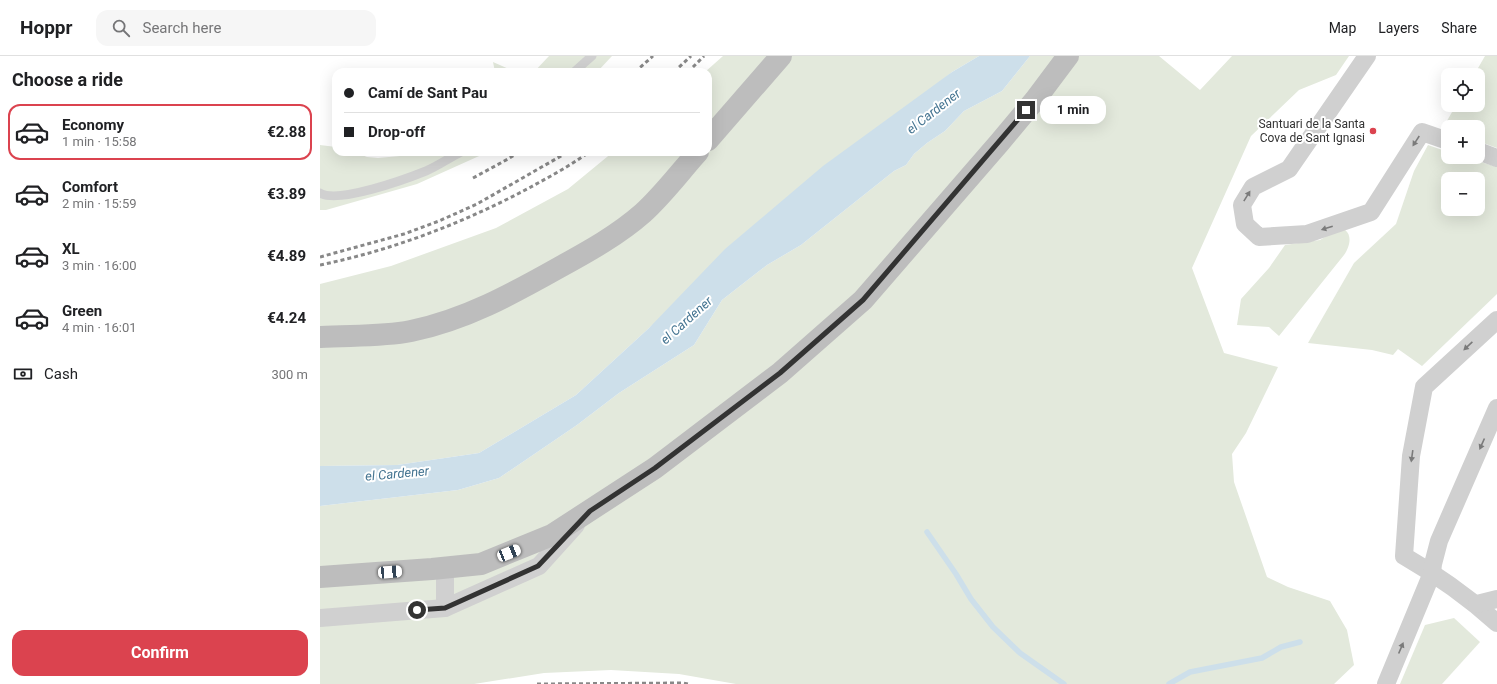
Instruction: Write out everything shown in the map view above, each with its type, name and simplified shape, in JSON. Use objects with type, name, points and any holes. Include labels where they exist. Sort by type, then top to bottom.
[{"type":"main road","points":[[712,135],[781,56]]},
{"type":"main road","points":[[320,577],[481,564],[552,535],[655,468],[780,373],[863,300],[1000,142],[1035,100],[1068,56]]},
{"type":"main road","points":[[1035,100],[1081,56]]},
{"type":"main road","points":[[320,336],[408,332],[436,326],[486,307],[619,232],[655,202],[695,156]]},
{"type":"street","points":[[1367,56],[1289,169],[1253,187],[1242,205],[1245,224],[1259,237],[1307,234],[1370,212],[1422,132],[1441,138]]},
{"type":"street","points":[[1485,154],[1497,158]]},
{"type":"street","points":[[1497,320],[1424,387],[1411,456],[1404,556],[1477,604],[1497,623]]},
{"type":"street","points":[[1386,684],[1432,573],[1439,541],[1496,415]]},
{"type":"street","points":[[320,618],[445,608],[538,566],[590,511]]},
{"type":"street","points":[[445,568],[445,608]]},
{"type":"street","points":[[1477,604],[1497,599]]},
{"type":"lane","points":[[578,68],[592,56]]},
{"type":"lane","points":[[322,196],[344,196],[384,186],[426,170],[453,156]]},
{"type":"shaded area","points":[[549,56],[612,56],[601,68],[538,68]]},
{"type":"shaded area","points":[[723,56],[979,56],[952,72],[649,328],[576,395],[479,453],[397,465],[320,466],[320,284],[391,266],[496,228],[568,189],[608,156],[712,156],[712,68],[710,68]]},
{"type":"shaded area","points":[[1030,56],[1159,56],[1200,90],[1232,56],[1349,56],[1336,75],[1299,90],[1251,136],[1192,268],[1224,353],[1278,367],[1246,433],[1232,454],[1234,482],[1267,577],[1288,587],[1330,601],[1347,630],[1354,665],[1334,684],[736,684],[679,674],[611,670],[544,673],[474,684],[320,684],[320,506],[458,490],[499,478],[577,425],[619,393],[694,345],[722,300],[767,265],[801,245],[894,171],[906,165],[914,154],[945,131],[964,111],[1002,91]]},
{"type":"shaded area","points":[[1485,56],[1497,56],[1497,148],[1485,144],[1485,120],[1448,120],[1452,112],[1485,112],[1485,68],[1478,68]]},
{"type":"shaded area","points":[[493,62],[507,68],[494,68]]},
{"type":"shaded area","points":[[320,145],[332,146],[332,156],[364,156],[378,158],[400,156],[479,156],[417,184],[326,210],[320,210]]},
{"type":"shaded area","points":[[1428,145],[1441,150],[1441,164],[1485,163],[1497,167],[1497,294],[1422,366],[1398,349],[1393,355],[1372,350],[1308,343],[1354,263],[1396,224],[1414,171]]},
{"type":"shaded area","points":[[1345,230],[1350,239],[1346,252],[1279,336],[1269,327],[1237,325],[1241,299],[1269,268],[1285,245],[1320,240],[1335,231]]},
{"type":"shaded area","points":[[1454,618],[1480,642],[1442,684],[1400,684],[1425,625]]},
{"type":"water","name":"el Cardener","points":[[979,56],[1030,56],[1002,91],[964,111],[945,131],[914,154],[906,165],[894,171],[801,245],[767,265],[722,300],[694,345],[619,393],[577,425],[499,478],[458,490],[320,506],[320,466],[397,465],[479,453],[576,395],[649,328],[725,249],[823,166],[952,72]]},
{"type":"waterway","points":[[927,532],[971,599],[993,627],[1020,653],[1064,684]]},
{"type":"waterway","points":[[1169,684],[1190,672],[1262,658],[1281,647],[1300,642]]},
{"type":"railway","points":[[640,68],[653,56]]},
{"type":"railway","points":[[678,68],[691,56]]},
{"type":"railway","points":[[692,68],[704,56]]},
{"type":"railway","points":[[473,178],[513,156]]},
{"type":"railway","points":[[320,257],[404,234],[439,221],[477,204],[561,156]]},
{"type":"railway","points":[[320,265],[374,252],[453,224],[529,188],[567,167],[583,156]]},
{"type":"railway","points":[[537,684],[688,684]]},
{"type":"place","name":"Santuari de la Santa Cova de Sant Ignasi","points":[[1373,131]]},
{"type":"route","points":[[417,610],[445,608],[538,566],[590,511],[655,468],[780,373],[863,300],[1026,110]]}]
